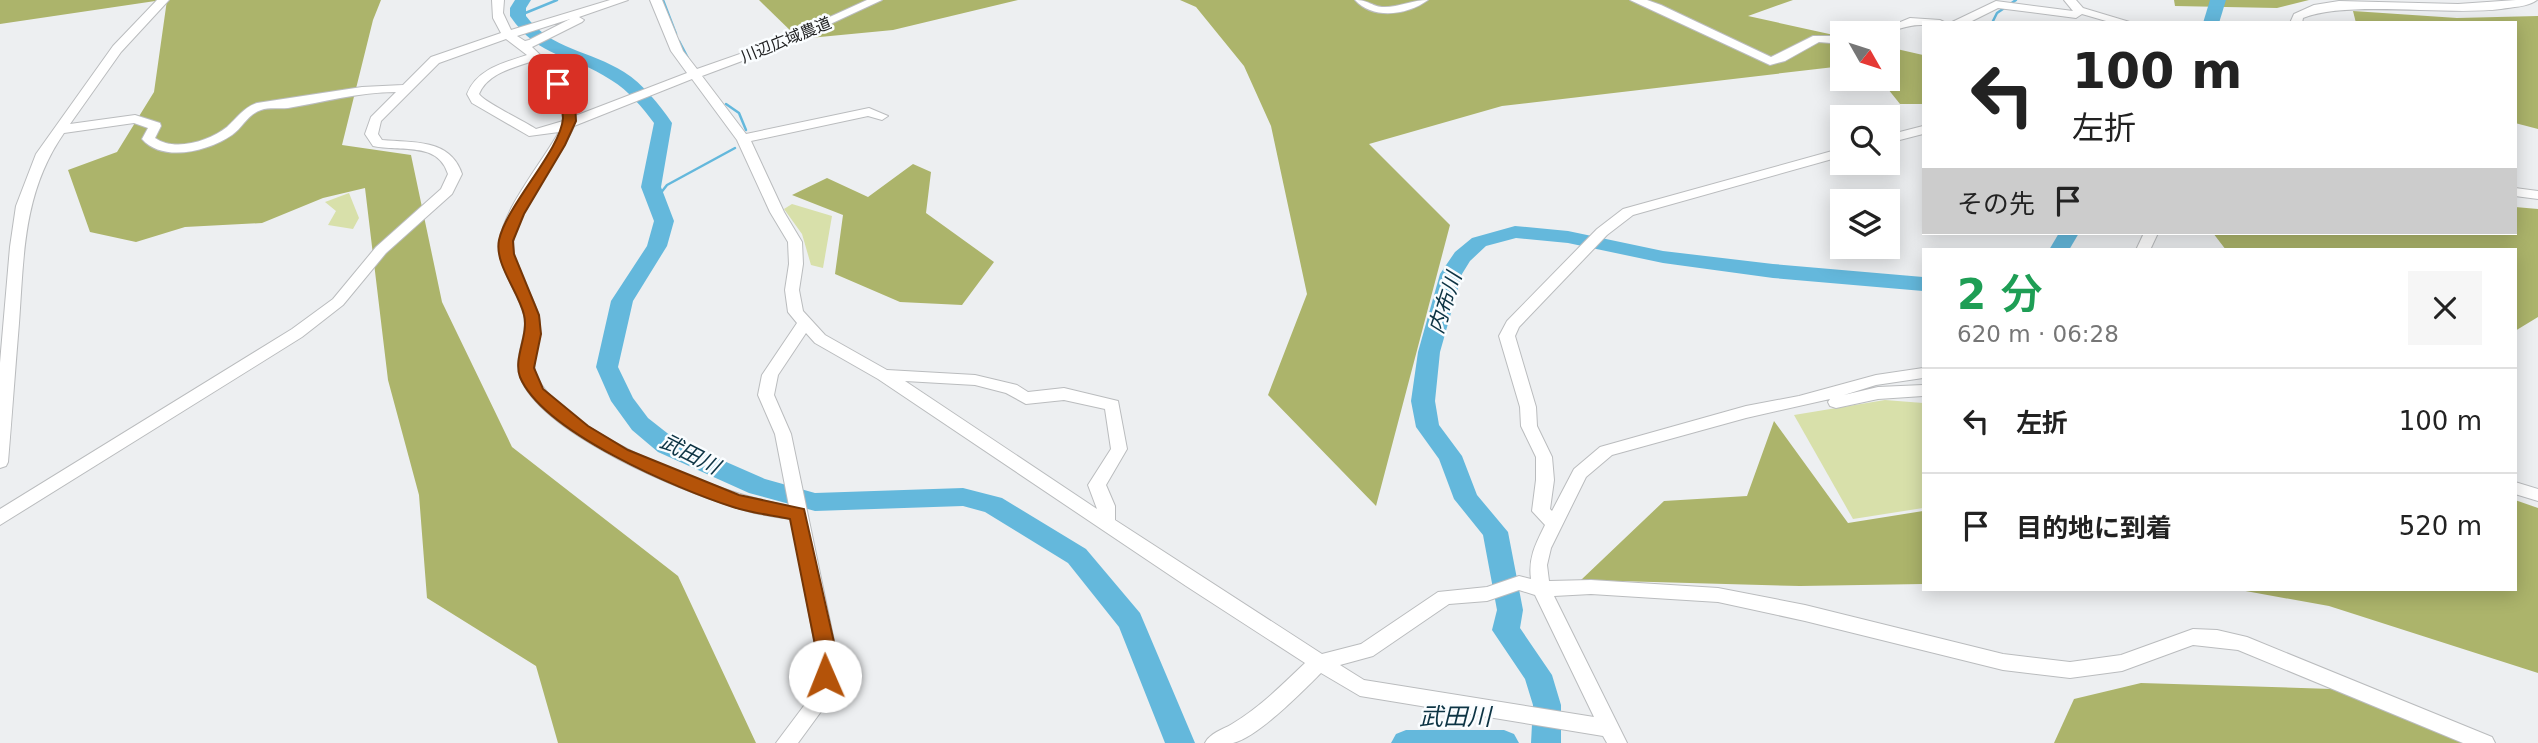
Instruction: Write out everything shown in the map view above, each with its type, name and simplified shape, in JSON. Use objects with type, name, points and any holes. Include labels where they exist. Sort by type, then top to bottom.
[{"type":"street","points":[[0,462],[23,206],[43,154],[64,129],[117,49],[163,0]]},
{"type":"street","points":[[499,0],[497,14],[512,34],[530,48],[563,91],[568,103],[569,121],[559,145],[520,210],[506,241],[507,254],[531,315],[533,334],[526,368],[537,393],[583,431],[622,454],[736,501],[797,509]]},
{"type":"street","points":[[0,518],[307,325],[338,302],[392,239],[436,203],[447,191],[455,174],[450,158],[438,150],[378,143],[372,137],[375,120],[429,65],[444,55],[512,34],[577,21],[594,7],[622,0]]},
{"type":"street","points":[[656,0],[677,51],[743,139],[777,212],[795,242],[796,264],[792,290],[796,312],[820,339],[884,375],[1318,663],[1360,688],[1535,717],[1605,732]]},
{"type":"street","name":"川辺広域農道","points":[[530,48],[480,80],[474,88],[473,98],[478,103],[502,113],[531,133],[553,130],[629,98],[694,76],[810,31],[876,0]]},
{"type":"street","points":[[1360,0],[1371,9],[1389,10],[1422,0]]},
{"type":"street","points":[[1636,0],[1657,7],[1770,61],[1781,58],[1817,38],[1830,39]]},
{"type":"street","points":[[2070,0],[2079,10],[2120,21]]},
{"type":"street","points":[[2297,21],[2298,16],[2332,4],[2482,5],[2516,4],[2531,0]]},
{"type":"street","points":[[1962,21],[1996,4],[2076,15],[2079,10]]},
{"type":"street","points":[[2318,21],[2319,7]]},
{"type":"street","points":[[1900,25],[1910,21],[1922,22]]},
{"type":"street","points":[[530,48],[550,28]]},
{"type":"street","points":[[64,129],[135,120],[155,126],[148,139],[158,148],[173,148],[220,138],[232,130],[237,120],[245,114],[263,106],[284,105],[388,87],[406,89]]},
{"type":"street","points":[[743,139],[869,112],[882,116]]},
{"type":"street","points":[[1900,136],[1922,130]]},
{"type":"street","points":[[1555,523],[1541,511],[1545,480],[1544,457],[1529,426],[1528,407],[1507,336],[1512,326],[1602,232],[1628,212],[1830,155]]},
{"type":"street","points":[[2517,192],[2538,195]]},
{"type":"street","points":[[786,743],[818,702],[828,660],[783,434],[766,395],[770,375],[805,323]]},
{"type":"street","points":[[1605,732],[1541,589],[1538,565],[1542,548],[1580,473],[1606,451],[1746,412],[1799,402],[1876,380],[1922,373]]},
{"type":"street","points":[[884,375],[975,380],[1011,389],[1026,398],[1064,394],[1112,405],[1119,449],[1097,485],[1106,506],[1106,521]]},
{"type":"street","points":[[1799,402],[1825,404],[1878,393],[1922,391]]},
{"type":"street","points":[[2517,489],[2538,495]]},
{"type":"street","points":[[1218,741],[1241,729],[1283,698],[1318,663],[1366,650],[1445,597],[1487,594],[1519,583],[1541,589],[1591,587],[1718,595],[1805,613],[2003,662],[2070,670],[2122,663],[2193,637],[2217,638],[2240,643],[2485,743]]},
{"type":"green space","points":[[0,0],[162,0],[0,24]]},
{"type":"green space","points":[[167,0],[381,0],[373,20],[342,145],[411,155],[442,302],[512,447],[678,576],[756,743],[558,743],[536,666],[427,598],[419,495],[388,380],[365,188],[323,198],[262,223],[185,227],[136,242],[90,232],[68,170],[117,152],[154,92]]},
{"type":"green space","points":[[759,0],[1018,0],[893,30],[799,39]]},
{"type":"green space","points":[[1180,0],[1793,0],[1748,16],[1830,34],[1830,68],[1502,106],[1369,144],[1450,225],[1376,506],[1268,395],[1307,294],[1271,126],[1244,66],[1196,7]]},
{"type":"green space","points":[[2174,0],[2309,0],[2277,8],[2175,6]]},
{"type":"green space","points":[[2353,11],[2457,18],[2538,16],[2538,129],[2517,124],[2517,21],[2356,21]]},
{"type":"green space","points":[[1900,50],[1922,55],[1922,104],[1900,104],[1890,91],[1900,91]]},
{"type":"green space","points":[[913,164],[931,172],[926,213],[994,262],[962,305],[900,302],[835,274],[843,215],[792,195],[827,178],[868,197]]},
{"type":"green space","points":[[349,193],[359,218],[353,229],[328,225],[336,211],[325,202]]},
{"type":"green space","points":[[792,204],[832,216],[823,268],[811,265],[802,234],[784,209]]},
{"type":"green space","points":[[2517,207],[2538,209],[2538,317],[2517,330],[2517,248],[2224,248],[2215,235],[2517,235]]},
{"type":"green space","points":[[1885,400],[1922,403],[1922,508],[1853,519],[1794,415]]},
{"type":"green space","points":[[1774,421],[1848,523],[1922,511],[1922,584],[1800,586],[1581,580],[1664,501],[1747,496]]},
{"type":"green space","points":[[2517,501],[2538,508],[2538,673],[2329,606],[2246,591],[2517,591]]},
{"type":"green space","points":[[2141,683],[2332,689],[2471,743],[2054,743],[2074,699]]},
{"type":"waterway","name":"武田川","points":[[523,0],[518,8],[518,16],[538,38],[618,76],[637,92],[663,123],[651,187],[664,221],[657,246],[622,301],[607,367],[623,401],[640,424],[667,446],[758,487],[815,502],[963,497],[993,505],[1077,556],[1130,621],[1180,743]]},
{"type":"waterway","points":[[518,16],[557,0]]},
{"type":"waterway","points":[[663,0],[676,34]]},
{"type":"waterway","points":[[1993,21],[1997,13],[2016,0]]},
{"type":"waterway","name":"内布川","points":[[2212,21],[2218,0]]},
{"type":"waterway","points":[[679,41],[690,62]]},
{"type":"waterway","points":[[726,104],[739,113],[746,130]]},
{"type":"waterway","points":[[656,199],[667,185],[735,148]]},
{"type":"waterway","name":"内布川","points":[[1546,743],[1547,705],[1538,675],[1506,630],[1510,610],[1495,532],[1466,499],[1450,456],[1428,427],[1423,401],[1429,352],[1451,274],[1462,257],[1479,242],[1515,232],[1568,237],[1663,257],[1773,271],[1922,284]]},
{"type":"waterway","name":"内布川","points":[[2060,248],[2068,235]]},
{"type":"waterway","name":"武田川","points":[[1406,743],[1504,743]]},
{"type":"route","points":[[558,84],[568,103],[569,121],[559,145],[517,214],[506,241],[507,254],[533,324],[526,368],[528,377],[537,393],[583,431],[622,454],[736,501],[798,514],[828,660],[825,676]]}]
